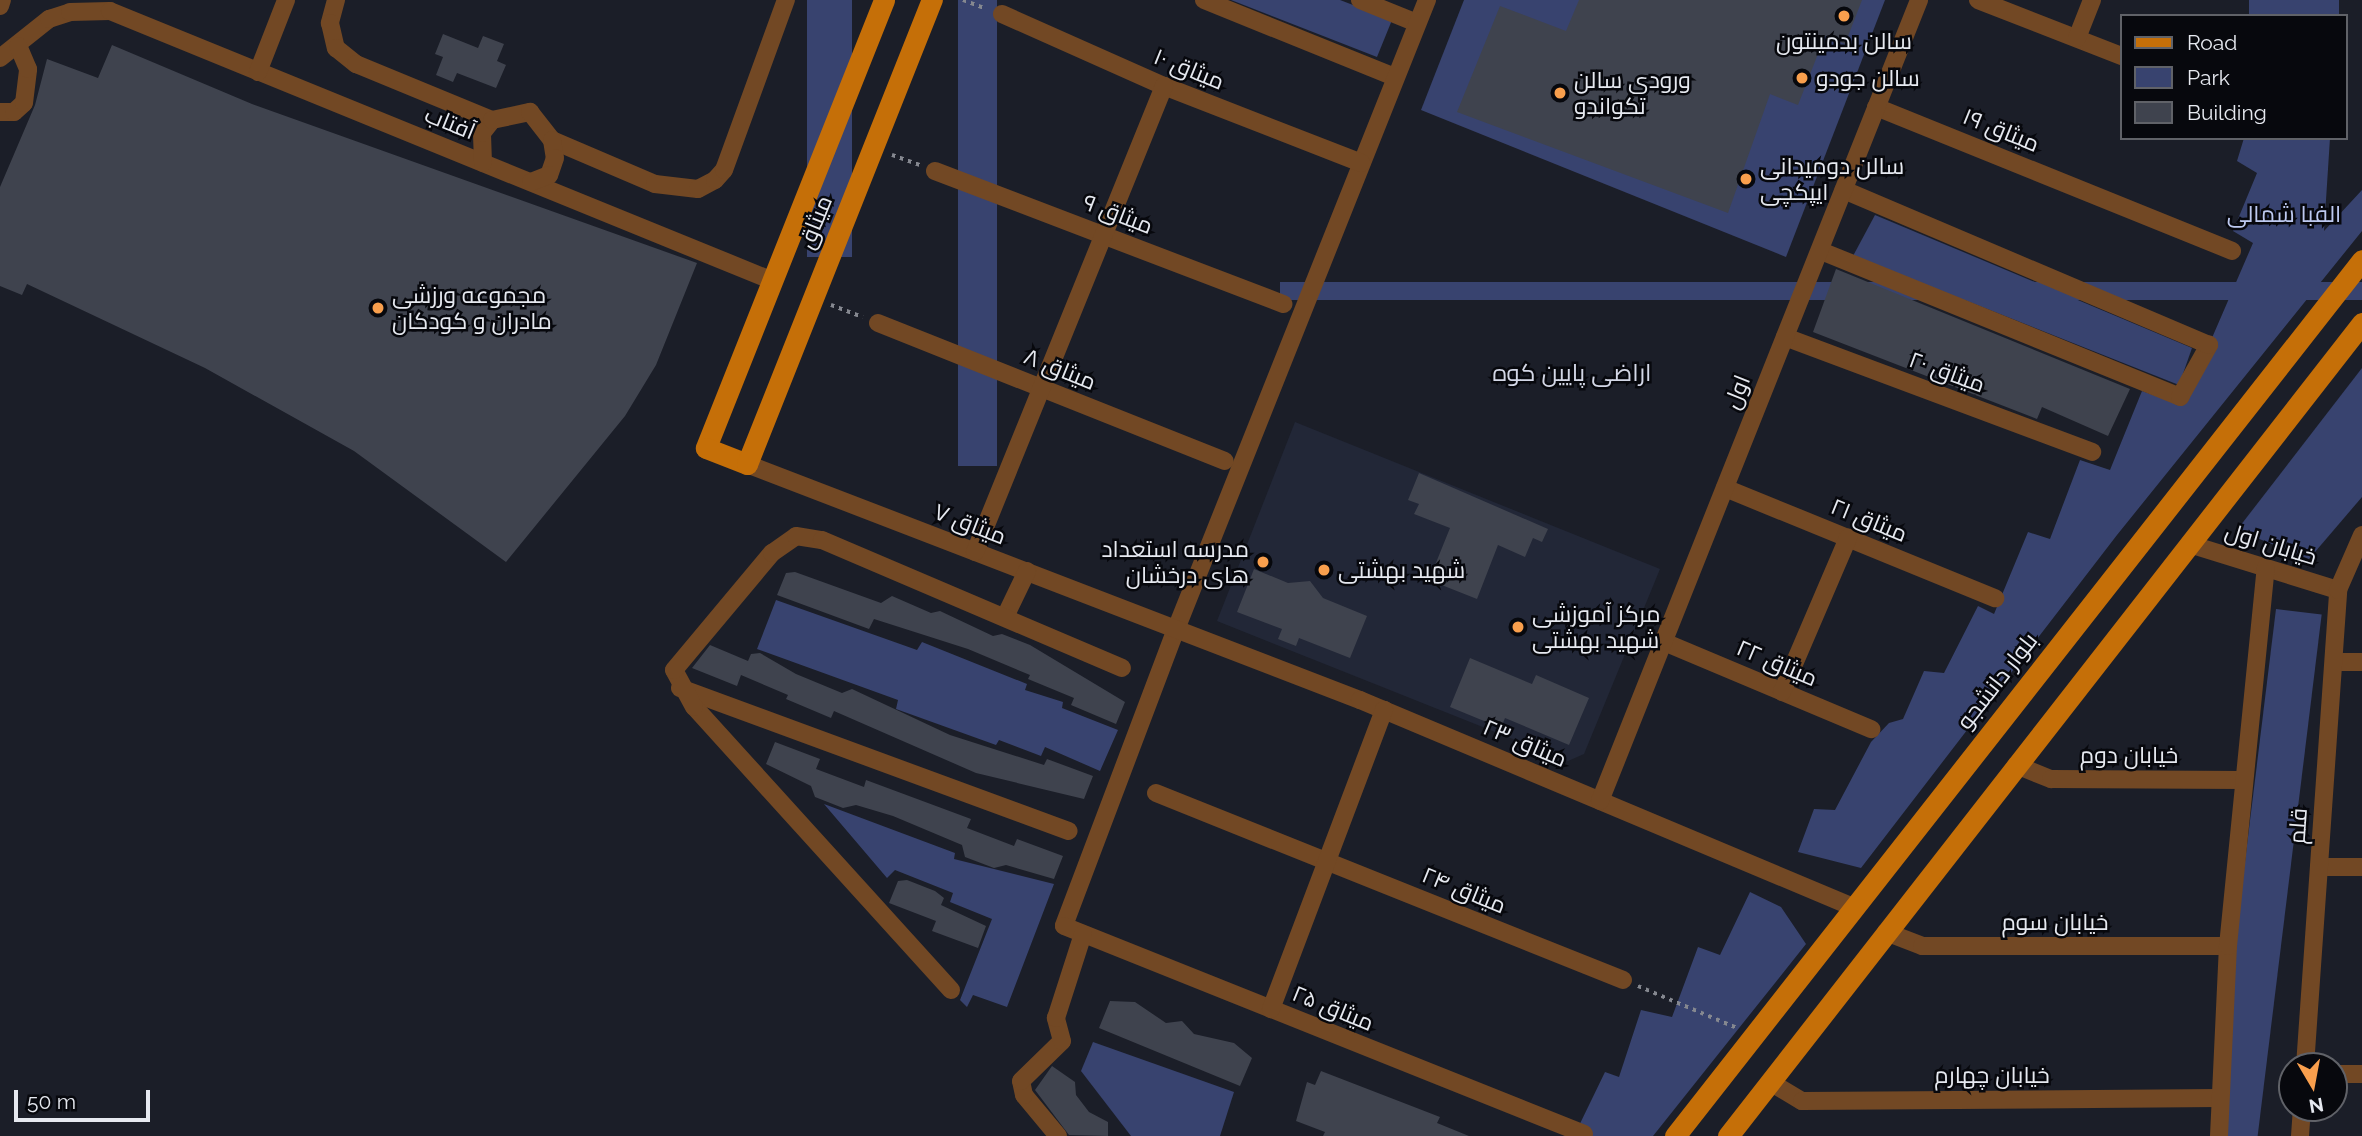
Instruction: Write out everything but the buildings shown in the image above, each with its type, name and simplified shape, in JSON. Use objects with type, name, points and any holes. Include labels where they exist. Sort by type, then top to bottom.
[{"type":"main road","name":"میثاق","points":[[884,0],[706,448],[747,464],[932,0]]},
{"type":"main road","name":"بلوار دانشجو","points":[[1675,1136],[2362,260]]},
{"type":"main road","points":[[1728,1136],[2189,544],[2359,332]]},
{"type":"street","points":[[0,6],[2,0]]},
{"type":"street","points":[[258,72],[286,0]]},
{"type":"street","points":[[336,0],[330,23],[336,48],[356,64],[492,120],[530,112],[552,140],[655,184],[698,189],[715,180],[724,170],[786,0]]},
{"type":"street","points":[[1204,0],[1395,77]]},
{"type":"street","points":[[1360,0],[1417,23]]},
{"type":"street","points":[[1176,629],[1427,0]]},
{"type":"street","name":"اول","points":[[1600,801],[1919,0]]},
{"type":"street","points":[[1978,0],[2120,55]]},
{"type":"street","points":[[2077,38],[2092,0]]},
{"type":"street","name":"آفتاب","points":[[18,46],[49,19],[70,12],[110,10],[773,281]]},
{"type":"street","name":"میثاق ۱۰","points":[[1002,14],[1164,86],[1361,163]]},
{"type":"street","points":[[0,58],[18,46],[28,69],[24,103],[14,112],[0,112]]},
{"type":"street","points":[[975,552],[1164,86]]},
{"type":"street","name":"میثاق ۱۹","points":[[1876,107],[2232,251]]},
{"type":"street","points":[[483,163],[482,133],[492,120]]},
{"type":"street","points":[[531,182],[549,175],[552,140]]},
{"type":"street","name":"میثاق ۹","points":[[935,171],[1283,304]]},
{"type":"street","points":[[1821,251],[2180,397],[2208,345],[1844,190]]},
{"type":"street","name":"میثاق ۸","points":[[878,323],[1224,461]]},
{"type":"street","name":"میثاق ۲۰","points":[[1785,337],[2092,452]]},
{"type":"street","name":"میثاق ۷","points":[[747,464],[1176,629]]},
{"type":"street","name":"میثاق ۲۱","points":[[1725,488],[1995,597]]},
{"type":"street","points":[[2338,590],[2362,535]]},
{"type":"street","points":[[951,990],[680,688],[674,670],[772,553],[796,536],[822,540],[1122,668]]},
{"type":"street","points":[[1782,692],[1848,538]]},
{"type":"street","name":"خیابان اول","points":[[2189,544],[2338,590]]},
{"type":"street","points":[[2219,1136],[2228,946],[2266,568]]},
{"type":"street","points":[[1005,617],[1027,571]]},
{"type":"street","name":"قلم","points":[[2306,1052],[2338,590]]},
{"type":"street","name":"میثاق ۲۳","points":[[1176,629],[1384,710],[1853,907]]},
{"type":"street","name":"میثاق ۲۵","points":[[1176,629],[1064,926],[1584,1134]]},
{"type":"street","name":"میثاق ۲۲","points":[[1664,642],[1871,729]]},
{"type":"street","points":[[2334,662],[2362,662]]},
{"type":"street","points":[[680,688],[1068,831]]},
{"type":"street","points":[[1271,1009],[1384,710]]},
{"type":"street","name":"خیابان دوم","points":[[2016,765],[2051,779],[2243,780]]},
{"type":"street","name":"میثاق ۲۴","points":[[1156,793],[1623,980]]},
{"type":"street","points":[[2319,867],[2362,867]]},
{"type":"street","name":"خیابان سوم","points":[[1886,932],[1922,946],[2228,946]]},
{"type":"street","points":[[1058,1136],[1024,1095],[1021,1081],[1062,1041],[1056,1018],[1083,934]]},
{"type":"street","name":"خیابان چهارم","points":[[1770,1082],[1802,1101],[2219,1098]]},
{"type":"path","points":[[963,0],[1002,14]]},
{"type":"path","points":[[873,148],[935,171]]},
{"type":"path","points":[[813,298],[878,323]]},
{"type":"path","points":[[1623,980],[1753,1035]]},
{"type":"shaded area","points":[[1295,422],[1660,569],[1584,754],[1568,761],[1217,621]]},
{"type":"green space","points":[[807,0],[852,0],[852,257],[807,257]]},
{"type":"green space","points":[[958,0],[997,0],[997,466],[958,466]]},
{"type":"green space","points":[[1231,0],[1340,0],[1392,20],[1377,57]]},
{"type":"green space","points":[[1464,0],[1885,0],[1786,257],[1421,110]]},
{"type":"green space","points":[[2249,0],[2339,0],[2339,14],[2249,14]]},
{"type":"green space","name":"الفبا شمالی","points":[[2243,140],[2330,140],[2324,231],[2362,190],[2362,231],[2117,535],[1861,868],[1798,852],[1814,809],[1835,810],[1871,742],[1889,723],[1903,719],[1924,671],[1944,673],[1978,606],[1994,614],[2028,532],[2050,539],[2080,460],[2110,470],[2142,391],[2179,404],[2186,398],[2253,243],[2233,231],[2257,173],[2237,161]]},
{"type":"green space","points":[[1875,215],[2192,348],[2179,385],[1853,256]]},
{"type":"green space","points":[[1280,282],[2362,282],[2362,300],[1280,300]]},
{"type":"green space","points":[[2362,368],[2362,497],[2309,559],[2237,530]]},
{"type":"green space","points":[[776,600],[917,650],[922,642],[1027,684],[1025,690],[1063,702],[1062,708],[1118,730],[1100,771],[1045,747],[1041,756],[999,740],[996,745],[896,709],[898,700],[757,649]]},
{"type":"green space","points":[[2276,609],[2322,615],[2258,1136],[2212,1134]]},
{"type":"green space","points":[[824,804],[955,853],[954,859],[1054,884],[1007,1007],[973,995],[967,1007],[960,1000],[992,919],[950,902],[953,893],[895,870],[887,878]]},
{"type":"green space","points":[[1750,892],[1781,907],[1806,944],[1653,1136],[1574,1136],[1605,1072],[1619,1077],[1641,1010],[1672,1017],[1698,947],[1720,955]]},
{"type":"green space","points":[[1093,1042],[1234,1092],[1220,1136],[1131,1136],[1081,1071]]},
{"type":"place","name":"سالن بدمینتون","points":[[1844,16]]},
{"type":"place","name":"سالن جودو","points":[[1802,78]]},
{"type":"place","name":"ورودی سالن تکواندو","points":[[1560,93]]},
{"type":"place","name":"سالن دومیدانی ایپکچی","points":[[1746,179]]},
{"type":"place","name":"مجموعه ورزشی مادران و کودکان","points":[[378,308]]},
{"type":"place","name":"مدرسه استعداد های درخشان","points":[[1263,562]]},
{"type":"place","name":"شهید بهشتی","points":[[1324,570]]},
{"type":"place","name":"مرکز آموزشی شهید بهشتی","points":[[1518,627]]},
{"type":"district","name":"اراضی پایین کوه","points":[[1572,373]]}]
